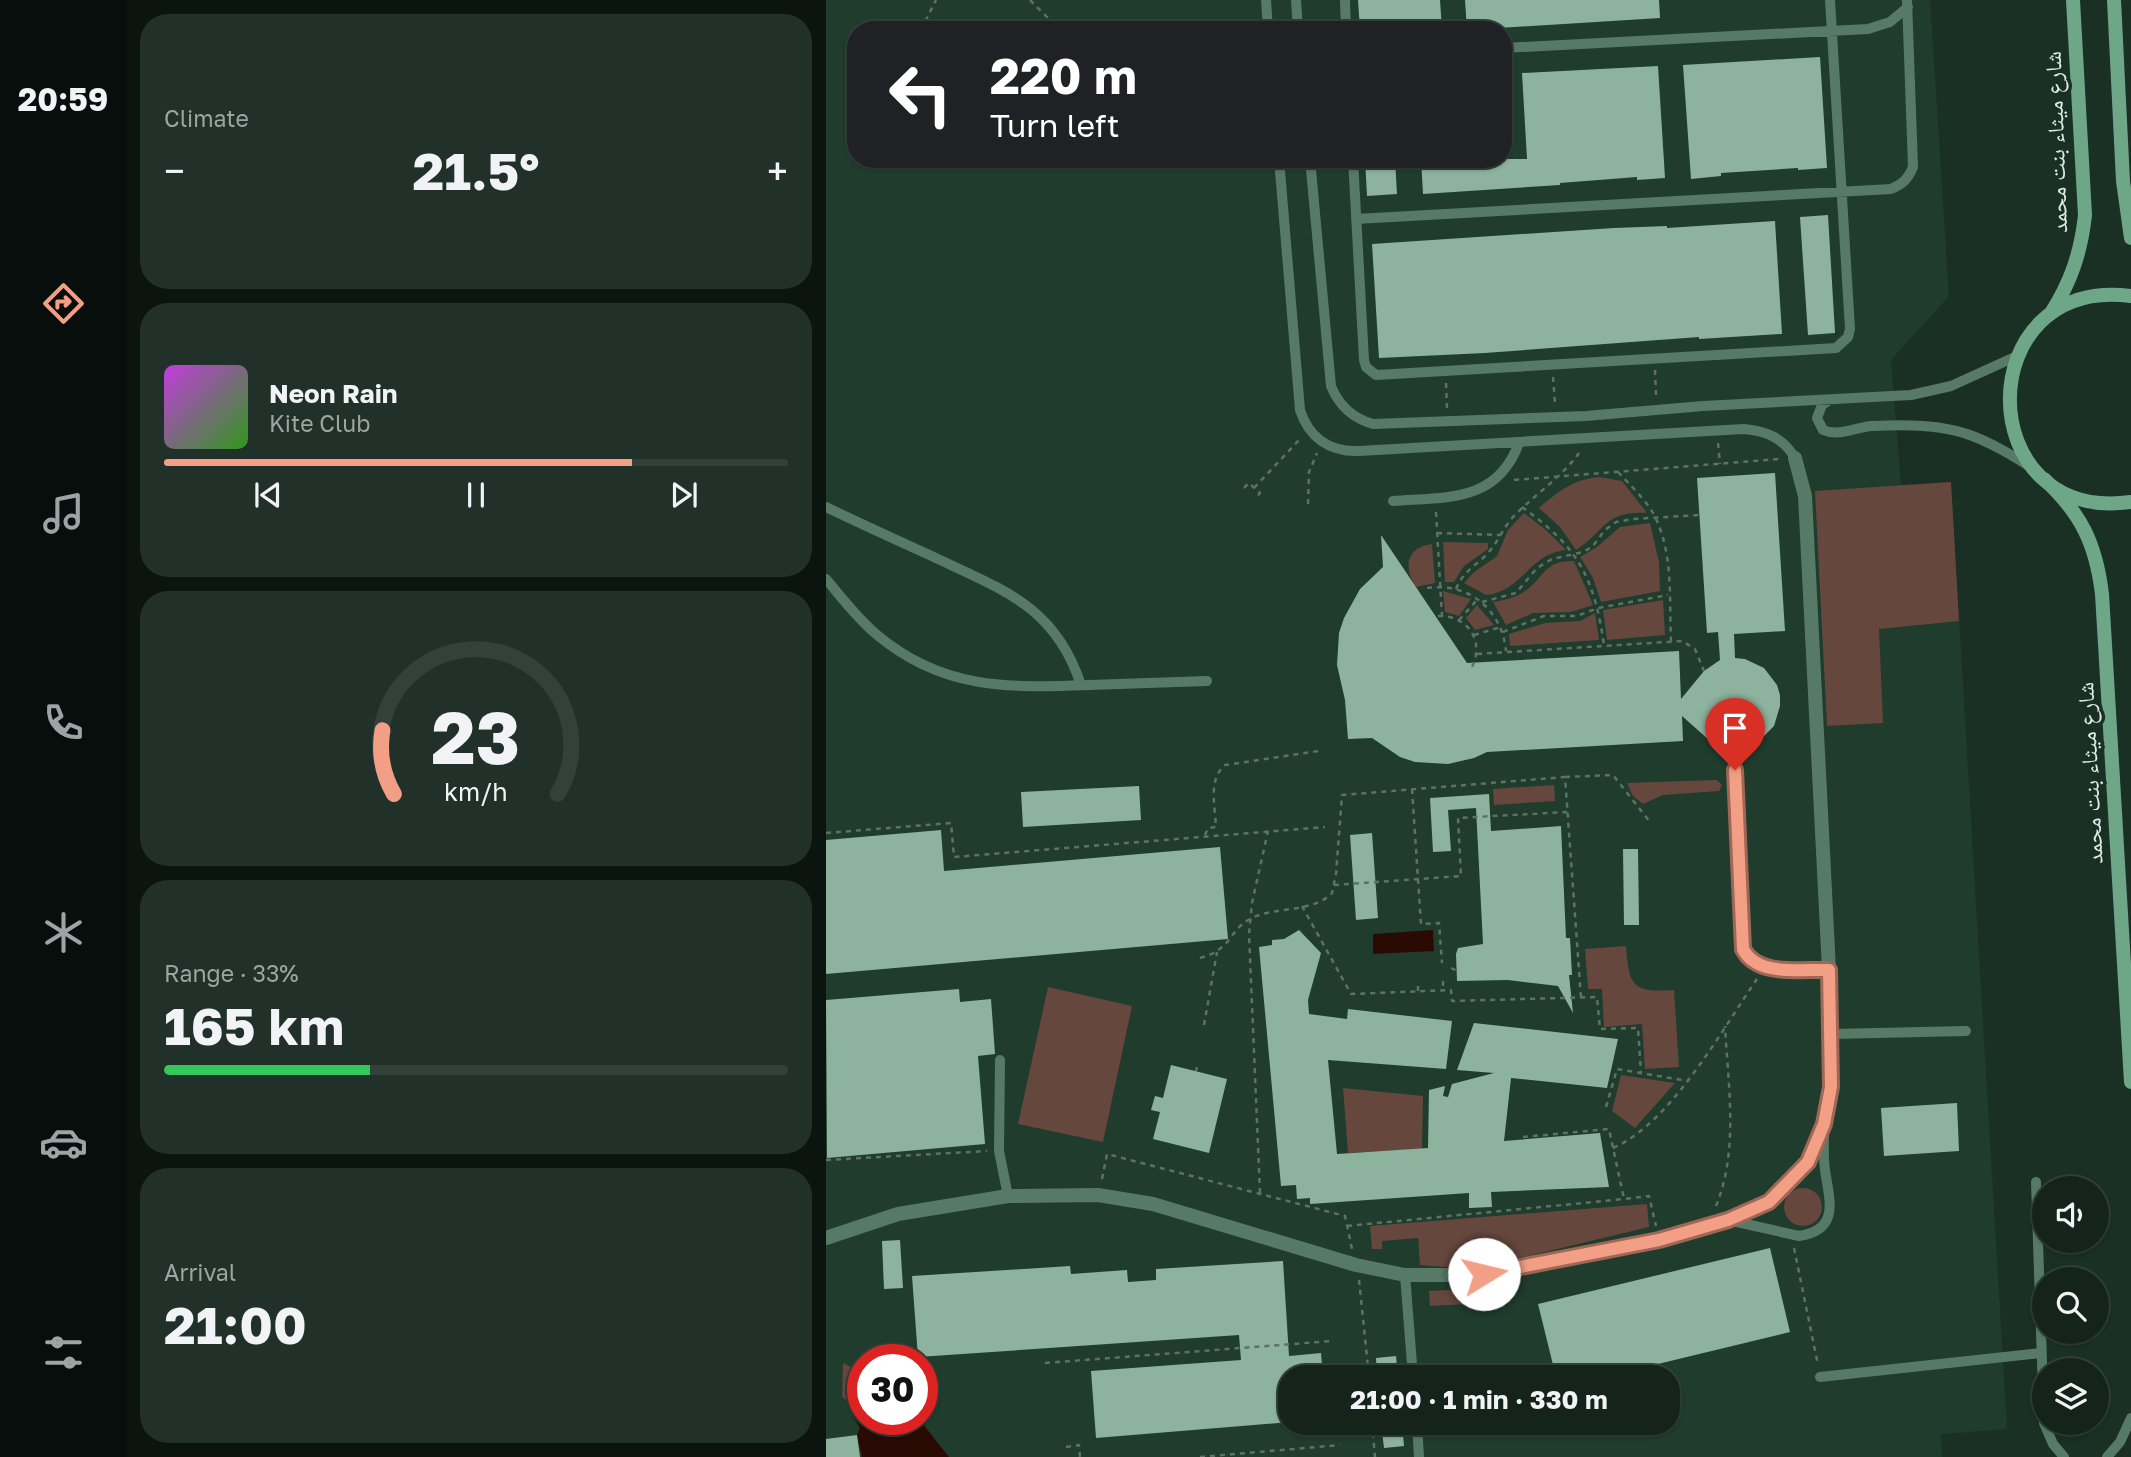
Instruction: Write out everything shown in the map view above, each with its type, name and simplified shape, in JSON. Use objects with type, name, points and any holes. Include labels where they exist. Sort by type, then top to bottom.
[{"type":"main road","name":"شارع ميثاء بنت محمد","points":[[2048,317],[2063,294],[2074,269],[2082,243],[2085,215],[2073,0]]},
{"type":"main road","points":[[2113,0],[2124,191],[2131,238]]},
{"type":"main road","points":[[2131,296],[2099,295],[2080,299],[2048,317],[2036,328],[2017,356],[2008,389],[2009,414],[2016,439],[2038,473],[2075,498],[2093,502],[2131,502]]},
{"type":"main road","name":"شارع ميثاء بنت محمد","points":[[2038,473],[2063,497],[2079,518],[2091,542],[2099,568],[2131,1082]]},
{"type":"street","points":[[826,1238],[898,1214],[1008,1196],[1098,1195],[1153,1204],[1356,1265],[1405,1275],[1468,1275],[1500,1272],[1659,1240],[1728,1220],[1769,1202],[1808,1162],[1824,1124],[1831,1087],[1832,1034],[1805,496],[1795,458]]},
{"type":"lane","points":[[1266,0],[1267,21]]},
{"type":"lane","points":[[1296,0],[1297,21]]},
{"type":"lane","points":[[1345,0],[1346,21]]},
{"type":"lane","points":[[1353,168],[1364,360],[1370,372],[1383,376],[1828,350],[1843,344],[1850,329],[1830,0]]},
{"type":"lane","points":[[1512,48],[1880,27],[1900,16],[1908,4]]},
{"type":"lane","points":[[1356,219],[1891,189],[1901,185],[1909,177],[1913,167],[1908,4]]},
{"type":"lane","points":[[1280,168],[1300,410],[1308,429],[1322,443],[1346,452],[1760,430],[1787,445],[1795,458]]},
{"type":"lane","points":[[1311,168],[1329,378],[1338,401],[1357,418],[1373,424],[1586,416],[1703,406],[1902,396],[1931,392],[1970,379],[2017,356]]},
{"type":"lane","points":[[1828,401],[1822,405],[1817,418],[1824,430],[1830,433],[1867,426],[1896,425],[1951,429],[1999,446],[2038,473]]},
{"type":"lane","points":[[1393,501],[1469,494],[1493,482],[1509,465],[1519,443]]},
{"type":"lane","points":[[826,507],[997,587],[1026,604],[1060,640],[1082,685]]},
{"type":"lane","points":[[826,579],[860,620],[877,635],[936,670],[968,680],[1001,686],[1207,681]]},
{"type":"lane","points":[[1735,770],[1743,949],[1751,961],[1764,967],[1829,970]]},
{"type":"lane","points":[[1832,1034],[1966,1031]]},
{"type":"lane","points":[[1000,1060],[999,1151],[1008,1196]]},
{"type":"lane","points":[[1728,1220],[1750,1223],[1791,1235],[1814,1231],[1826,1220],[1831,1197],[1825,1168],[1824,1124]]},
{"type":"lane","points":[[2038,1253],[2041,1358]]},
{"type":"lane","points":[[1405,1275],[1412,1365]]},
{"type":"lane","points":[[1820,1377],[2041,1353]]},
{"type":"lane","points":[[2107,1457],[2120,1441],[2131,1418]]},
{"type":"lane","points":[[1418,1435],[1419,1457]]},
{"type":"lane","points":[[2049,1435],[2064,1457]]},
{"type":"path","points":[[926,21],[936,0]]},
{"type":"path","points":[[1030,0],[1051,21]]},
{"type":"path","points":[[1655,360],[1656,397]]},
{"type":"path","points":[[1552,366],[1554,403],[1565,403]]},
{"type":"path","points":[[1254,488],[1308,429]]},
{"type":"path","points":[[1703,432],[1704,444],[1719,443],[1720,464]]},
{"type":"path","points":[[1456,589],[1464,574],[1485,556],[1506,525],[1522,507],[1559,477],[1587,439]]},
{"type":"path","points":[[1308,504],[1309,472],[1322,443]]},
{"type":"path","points":[[1493,482],[1795,458]]},
{"type":"path","points":[[1618,472],[1655,517],[1666,550],[1671,641]]},
{"type":"path","points":[[1244,488],[1249,483],[1261,493],[1255,499]]},
{"type":"path","points":[[1435,498],[1441,587],[1440,616],[1459,620],[1474,635],[1477,654],[1472,667]]},
{"type":"path","points":[[1522,507],[1543,522],[1574,555],[1588,580],[1598,608],[1604,645]]},
{"type":"path","points":[[1459,620],[1480,600],[1516,593],[1544,563],[1592,547],[1605,530],[1616,522],[1700,515]]},
{"type":"path","points":[[1437,533],[1500,535]]},
{"type":"path","points":[[1427,588],[1456,589],[1480,600],[1501,627],[1506,651]]},
{"type":"path","points":[[1503,632],[1536,618],[1577,616],[1598,608],[1669,595]]},
{"type":"path","points":[[1474,635],[1501,627]]},
{"type":"path","points":[[1477,654],[1671,641],[1687,643],[1695,649],[1703,671]]},
{"type":"path","points":[[1205,835],[1208,828],[1216,827],[1214,781],[1217,772],[1225,765],[1319,751]]},
{"type":"path","points":[[1200,958],[1227,945],[1241,926],[1251,918],[1326,899],[1334,885],[1342,794],[1613,775],[1650,822]]},
{"type":"path","points":[[1565,777],[1581,998]]},
{"type":"path","points":[[1412,789],[1421,923],[1440,923],[1442,963]]},
{"type":"path","points":[[1334,885],[1461,876],[1458,818],[1568,812]]},
{"type":"path","points":[[826,833],[951,823],[954,857],[1325,827]]},
{"type":"path","points":[[1260,1194],[1249,934],[1252,903],[1268,831]]},
{"type":"path","points":[[1302,906],[1351,994],[1451,990],[1452,1001],[1597,997],[1600,1029],[1638,1028],[1641,1073]]},
{"type":"path","points":[[1204,1025],[1217,952]]},
{"type":"path","points":[[1613,1148],[1626,1143],[1645,1129],[1688,1081],[1764,967]]},
{"type":"path","points":[[1443,981],[1443,990]]},
{"type":"path","points":[[1418,982],[1418,991]]},
{"type":"path","points":[[1706,1227],[1725,1182],[1730,1150],[1725,1026]]},
{"type":"path","points":[[1606,1107],[1617,1069],[1688,1081]]},
{"type":"path","points":[[1523,1137],[1609,1129],[1624,1199]]},
{"type":"path","points":[[826,1160],[999,1151]]},
{"type":"path","points":[[1347,1226],[1649,1196],[1659,1240]]},
{"type":"path","points":[[1791,1235],[1820,1377]]},
{"type":"path","points":[[1359,1338],[1366,1338]]},
{"type":"path","points":[[1045,1363],[1332,1340]]},
{"type":"path","points":[[1373,1435],[1375,1457]]},
{"type":"path","points":[[1368,1442],[1374,1442]]},
{"type":"path","points":[[1066,1447],[1079,1445],[1080,1457]]},
{"type":"path","points":[[1200,1457],[1340,1445]]},
{"type":"shaded area","points":[[826,0],[1930,0],[1949,296],[1891,360],[1901,485],[1951,482],[2007,1429],[1941,1434],[1942,1457],[826,1457]]},
{"type":"shaded area","points":[[1600,477],[1622,481],[1647,513],[1633,513],[1613,519],[1576,550],[1560,527],[1539,508],[1567,487],[1582,480]]},
{"type":"shaded area","points":[[1951,482],[1959,621],[1879,629],[1883,723],[1827,726],[1815,491]]},
{"type":"shaded area","points":[[1524,513],[1566,550],[1543,558],[1509,587],[1499,592],[1486,595],[1464,583],[1497,556],[1508,530]]},
{"type":"shaded area","points":[[1650,523],[1659,562],[1660,591],[1601,602],[1593,578],[1580,557],[1597,547],[1620,527]]},
{"type":"shaded area","points":[[1443,542],[1488,543],[1488,549],[1464,566],[1454,582],[1445,582]]},
{"type":"shaded area","points":[[1432,544],[1435,583],[1416,587],[1409,573],[1409,559],[1417,549]]},
{"type":"shaded area","points":[[1574,561],[1593,605],[1571,612],[1533,613],[1506,625],[1493,602],[1521,593],[1556,563]]},
{"type":"shaded area","points":[[1443,591],[1471,599],[1459,616],[1445,612]]},
{"type":"shaded area","points":[[1663,600],[1665,635],[1607,640],[1603,610]]},
{"type":"shaded area","points":[[1477,605],[1494,625],[1475,630],[1466,618]]},
{"type":"shaded area","points":[[1595,613],[1599,640],[1510,646],[1509,634],[1545,623],[1580,621]]},
{"type":"shaded area","points":[[1717,780],[1722,785],[1719,791],[1663,795],[1643,804],[1633,796],[1627,783]]},
{"type":"shaded area","points":[[1554,785],[1555,801],[1494,805],[1493,789]]},
{"type":"shaded area","points":[[1433,930],[1434,951],[1373,954],[1373,934]]},
{"type":"shaded area","points":[[1626,946],[1629,970],[1635,984],[1649,990],[1674,990],[1679,1067],[1645,1069],[1642,1024],[1604,1027],[1602,989],[1588,989],[1585,949]]},
{"type":"shaded area","points":[[1048,987],[1132,1006],[1103,1142],[1018,1124]]},
{"type":"shaded area","points":[[1621,1075],[1675,1083],[1635,1128],[1612,1111]]},
{"type":"shaded area","points":[[1343,1088],[1423,1096],[1422,1149],[1348,1153]]},
{"type":"shaded area","points":[[1803,1188],[1816,1194],[1822,1207],[1816,1220],[1803,1226],[1790,1220],[1784,1207],[1790,1194]]},
{"type":"shaded area","points":[[1647,1204],[1649,1227],[1495,1264],[1458,1268],[1420,1265],[1418,1238],[1382,1241],[1382,1249],[1372,1249],[1370,1226]]},
{"type":"shaded area","points":[[1468,1289],[1469,1304],[1430,1306],[1429,1291]]},
{"type":"shaded area","points":[[843,1363],[847,1365],[847,1401],[842,1397]]},
{"type":"shaded area","points":[[857,1435],[932,1435],[949,1457],[862,1457]]},
{"type":"building","points":[[1358,0],[1440,0],[1441,21],[1359,21]]},
{"type":"building","points":[[1465,0],[1659,0],[1660,18],[1512,27],[1512,21],[1466,21]]},
{"type":"building","points":[[1820,57],[1827,168],[1721,173],[1721,176],[1691,179],[1683,65]]},
{"type":"building","points":[[1658,66],[1665,178],[1637,180],[1637,177],[1423,194],[1422,168],[1512,168],[1512,159],[1527,159],[1522,73]]},
{"type":"building","points":[[1365,168],[1396,168],[1397,194],[1367,196]]},
{"type":"building","points":[[1828,215],[1835,333],[1808,335],[1800,217]]},
{"type":"building","points":[[1775,221],[1782,334],[1379,358],[1372,244],[1614,228],[1667,228]]},
{"type":"building","points":[[1775,473],[1785,631],[1734,634],[1735,658],[1745,659],[1764,668],[1777,685],[1780,695],[1774,726],[1759,741],[1739,748],[1719,745],[1709,740],[1682,716],[1683,741],[1487,752],[1448,764],[1415,762],[1400,757],[1372,738],[1348,739],[1345,700],[1337,665],[1339,633],[1360,589],[1383,567],[1381,535],[1467,663],[1679,651],[1681,699],[1704,671],[1720,660],[1718,632],[1707,633],[1697,478]]},
{"type":"building","points":[[1139,786],[1141,820],[1023,827],[1021,792]]},
{"type":"building","points":[[1489,794],[1491,831],[1561,826],[1566,938],[1570,938],[1572,975],[1569,975],[1573,1013],[1558,986],[1508,980],[1457,981],[1458,948],[1483,944],[1476,808],[1448,810],[1451,851],[1433,852],[1430,798]]},
{"type":"building","points":[[941,830],[944,871],[1220,847],[1228,939],[826,974],[826,840]]},
{"type":"building","points":[[1372,833],[1378,918],[1356,920],[1350,835]]},
{"type":"building","points":[[1623,849],[1638,849],[1639,925],[1624,925]]},
{"type":"building","points":[[1299,930],[1321,953],[1308,1000],[1309,1014],[1347,1019],[1348,1009],[1452,1021],[1446,1069],[1328,1060],[1337,1154],[1428,1148],[1429,1090],[1445,1086],[1443,1096],[1448,1097],[1452,1084],[1494,1073],[1457,1070],[1474,1023],[1618,1039],[1607,1088],[1511,1078],[1504,1141],[1600,1133],[1609,1187],[1491,1192],[1492,1207],[1469,1208],[1469,1193],[1310,1204],[1310,1198],[1297,1199],[1296,1185],[1281,1186],[1259,947],[1272,945],[1272,940],[1284,939]]},
{"type":"building","points":[[959,989],[960,1002],[991,999],[995,1054],[978,1056],[985,1144],[827,1158],[826,1000]]},
{"type":"building","points":[[1171,1065],[1227,1079],[1209,1153],[1153,1139],[1160,1112],[1151,1110],[1155,1096],[1163,1098]]},
{"type":"building","points":[[1957,1103],[1959,1151],[1884,1156],[1881,1108]]},
{"type":"building","points":[[900,1240],[903,1288],[884,1289],[882,1241]]},
{"type":"building","points":[[1770,1248],[1790,1332],[1654,1365],[1553,1365],[1538,1304]]},
{"type":"building","points":[[1283,1261],[1289,1356],[1321,1353],[1322,1365],[1278,1365],[1278,1423],[1096,1438],[1091,1371],[1241,1360],[1239,1335],[938,1356],[938,1344],[917,1344],[912,1276],[1070,1266],[1071,1274],[1127,1270],[1128,1282],[1156,1280],[1156,1269]]},
{"type":"building","points":[[1396,1356],[1397,1365],[1376,1365],[1376,1358]]},
{"type":"building","points":[[857,1435],[860,1457],[826,1457],[826,1439]]},
{"type":"building","points":[[1382,1435],[1403,1435],[1404,1446],[1384,1448]]},
{"type":"route","points":[[1484,1274],[1659,1240],[1728,1220],[1769,1202],[1808,1162],[1824,1124],[1831,1087],[1829,970],[1764,967],[1751,961],[1743,949],[1735,770]]}]
